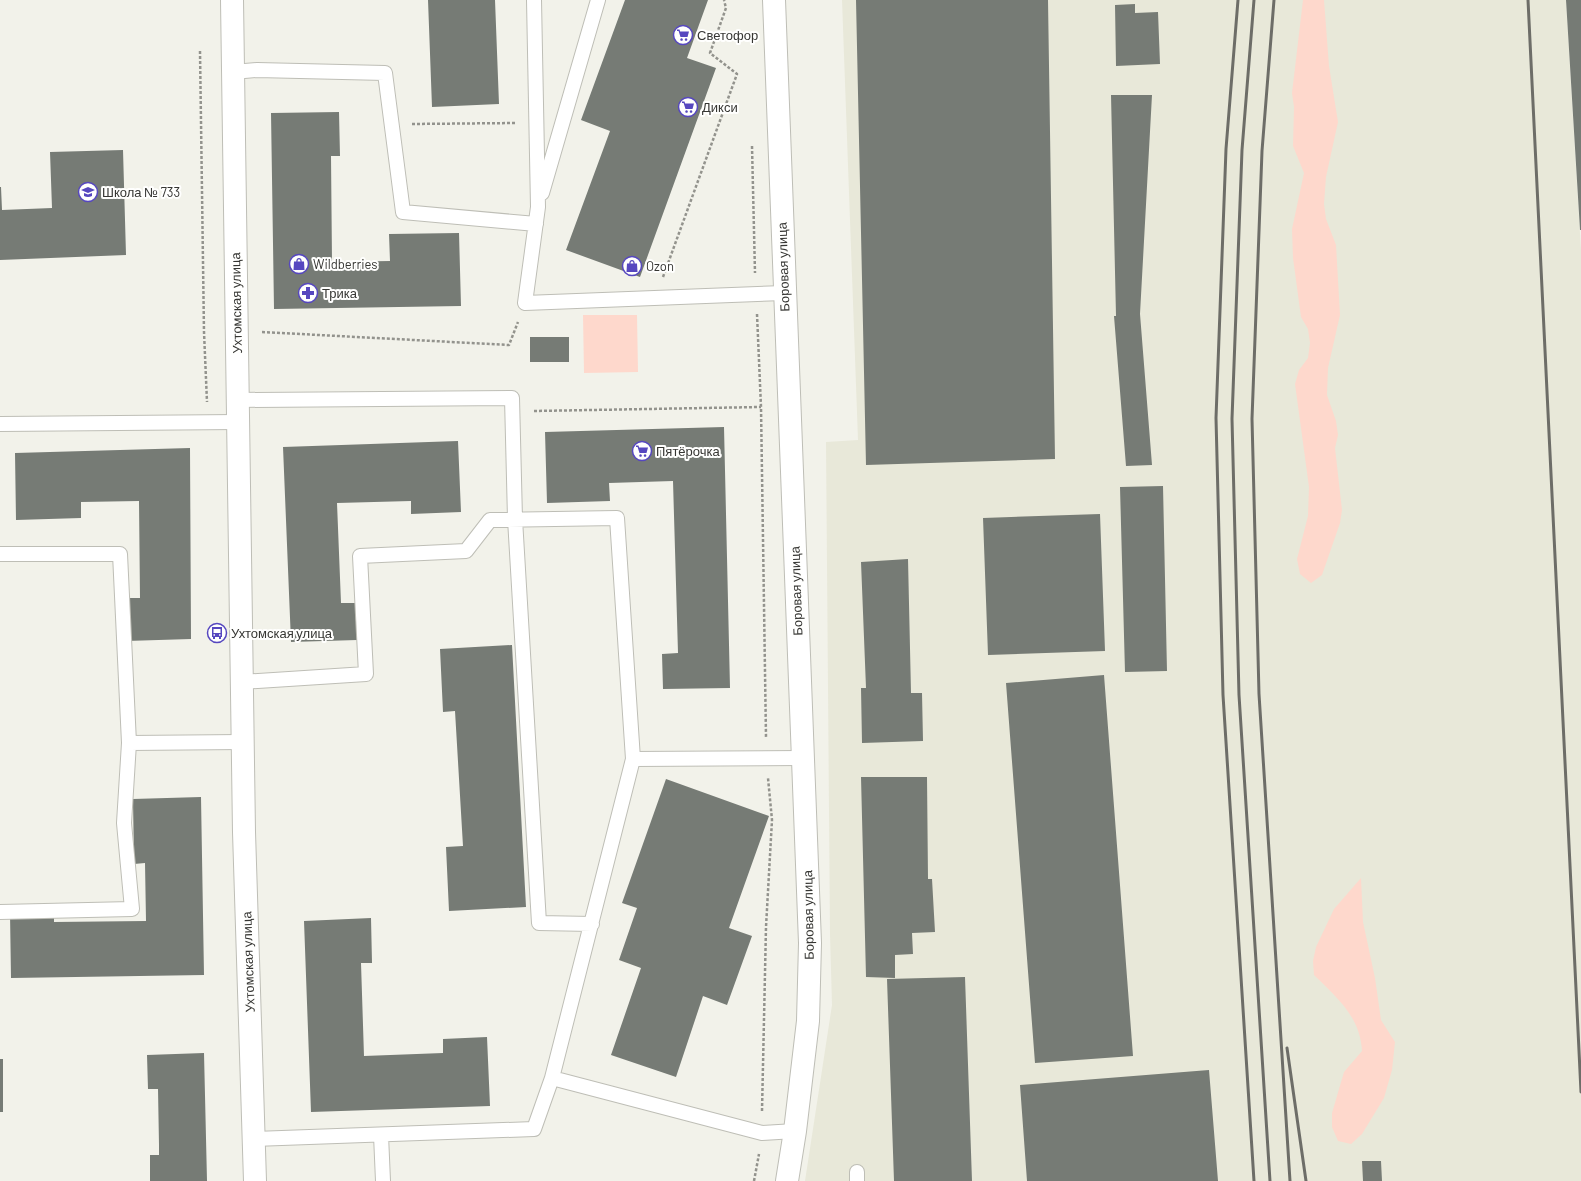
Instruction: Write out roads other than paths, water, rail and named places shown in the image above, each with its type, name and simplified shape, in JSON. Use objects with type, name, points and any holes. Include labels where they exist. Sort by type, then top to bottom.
[{"type":"street","name":"Ухтомская улица","points":[[232,0],[242,742],[255,1181]]},
{"type":"street","name":"Боровая улица","points":[[774,0],[810,944],[808,1021],[795,1131],[787,1181]]},
{"type":"lane","points":[[534,0],[538,207],[525,303],[784,293]]},
{"type":"lane","points":[[538,207],[598,0]]},
{"type":"lane","points":[[233,72],[257,70],[385,72],[403,212],[536,224]]},
{"type":"lane","points":[[237,400],[512,398],[515,519],[539,923],[592,924]]},
{"type":"lane","points":[[0,424],[238,422]]},
{"type":"lane","points":[[242,682],[366,674],[360,556],[466,551],[490,520],[617,518],[633,759],[552,1078],[534,1129],[254,1139]]},
{"type":"lane","points":[[0,554],[120,554],[129,744],[124,823],[132,909],[0,912]]},
{"type":"lane","points":[[129,744],[242,742]]},
{"type":"lane","points":[[633,759],[803,758]]},
{"type":"lane","points":[[552,1078],[762,1133],[795,1131]]},
{"type":"lane","points":[[382,1135],[383,1181]]},
{"type":"railway","points":[[1238,0],[1226,149],[1216,418],[1223,695],[1254,1181]]},
{"type":"railway","points":[[1254,0],[1242,150],[1232,419],[1239,695],[1270,1181]]},
{"type":"railway","points":[[1274,0],[1262,151],[1252,419],[1259,694],[1290,1181]]},
{"type":"railway","points":[[1528,0],[1581,1092]]},
{"type":"railway","points":[[1287,1048],[1306,1181]]},
{"type":"place","name":"Светофор","points":[[683,35]]},
{"type":"place","name":"Дикси","points":[[688,107]]},
{"type":"place","name":"Школа № 733","points":[[88,192]]},
{"type":"place","name":"Wildberries","points":[[299,264]]},
{"type":"place","name":"Ozon","points":[[632,266]]},
{"type":"place","name":"Трика","points":[[308,293]]},
{"type":"place","name":"Пятёрочка","points":[[642,451]]},
{"type":"place","name":"Ухтомская улица","points":[[217,633]]}]
